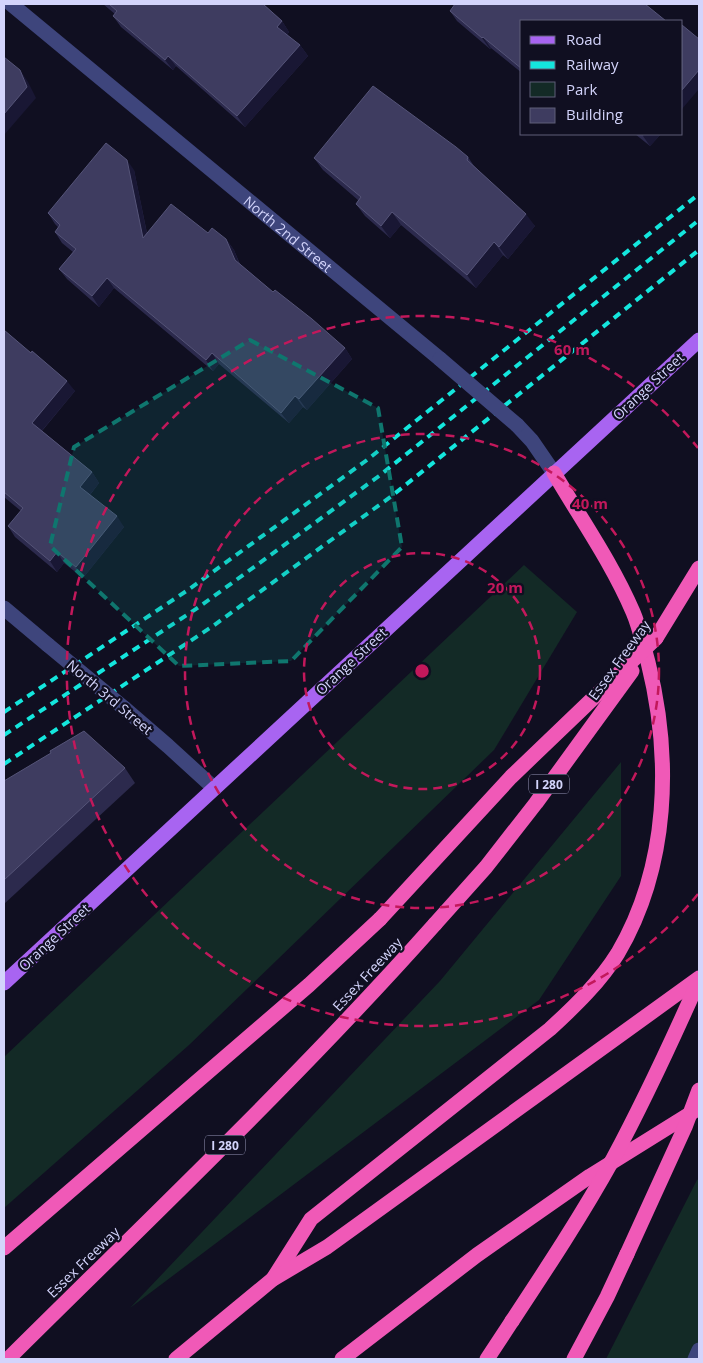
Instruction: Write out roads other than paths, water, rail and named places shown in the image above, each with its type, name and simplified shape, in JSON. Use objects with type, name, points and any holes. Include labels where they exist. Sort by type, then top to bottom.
[{"type":"highway","points":[[273,1279],[310,1219],[550,1029],[586,995],[617,954],[643,901],[657,844],[661,813],[662,755],[655,696],[634,614],[609,564],[554,473]]},
{"type":"highway","name":"Essex Freeway","points":[[8,1359],[243,1128],[391,974],[486,867],[536,803],[656,638],[699,568]]},
{"type":"highway","points":[[4,1248],[309,985],[380,919],[511,777],[656,638]]},
{"type":"highway","points":[[176,1359],[273,1279],[327,1246],[699,979]]},
{"type":"highway","points":[[488,1359],[576,1223],[612,1160],[644,1099],[699,979]]},
{"type":"highway","points":[[574,1359],[607,1297],[627,1254],[685,1128],[699,1090]]},
{"type":"highway","points":[[342,1359],[476,1255],[590,1176],[699,1108]]},
{"type":"main road","name":"Orange Street","points":[[4,983],[699,340]]},
{"type":"street","name":"North 2nd Street","points":[[11,4],[517,424],[532,441],[554,473]]},
{"type":"street","name":"North 3rd Street","points":[[4,608],[124,708],[214,788]]},
{"type":"street","points":[[695,1359],[699,1350]]},
{"type":"railway","points":[[4,712],[188,590],[367,460],[699,194]]},
{"type":"railway","points":[[4,735],[199,607],[379,476],[699,220]]},
{"type":"railway","points":[[4,764],[213,626],[393,495],[699,250]]}]
